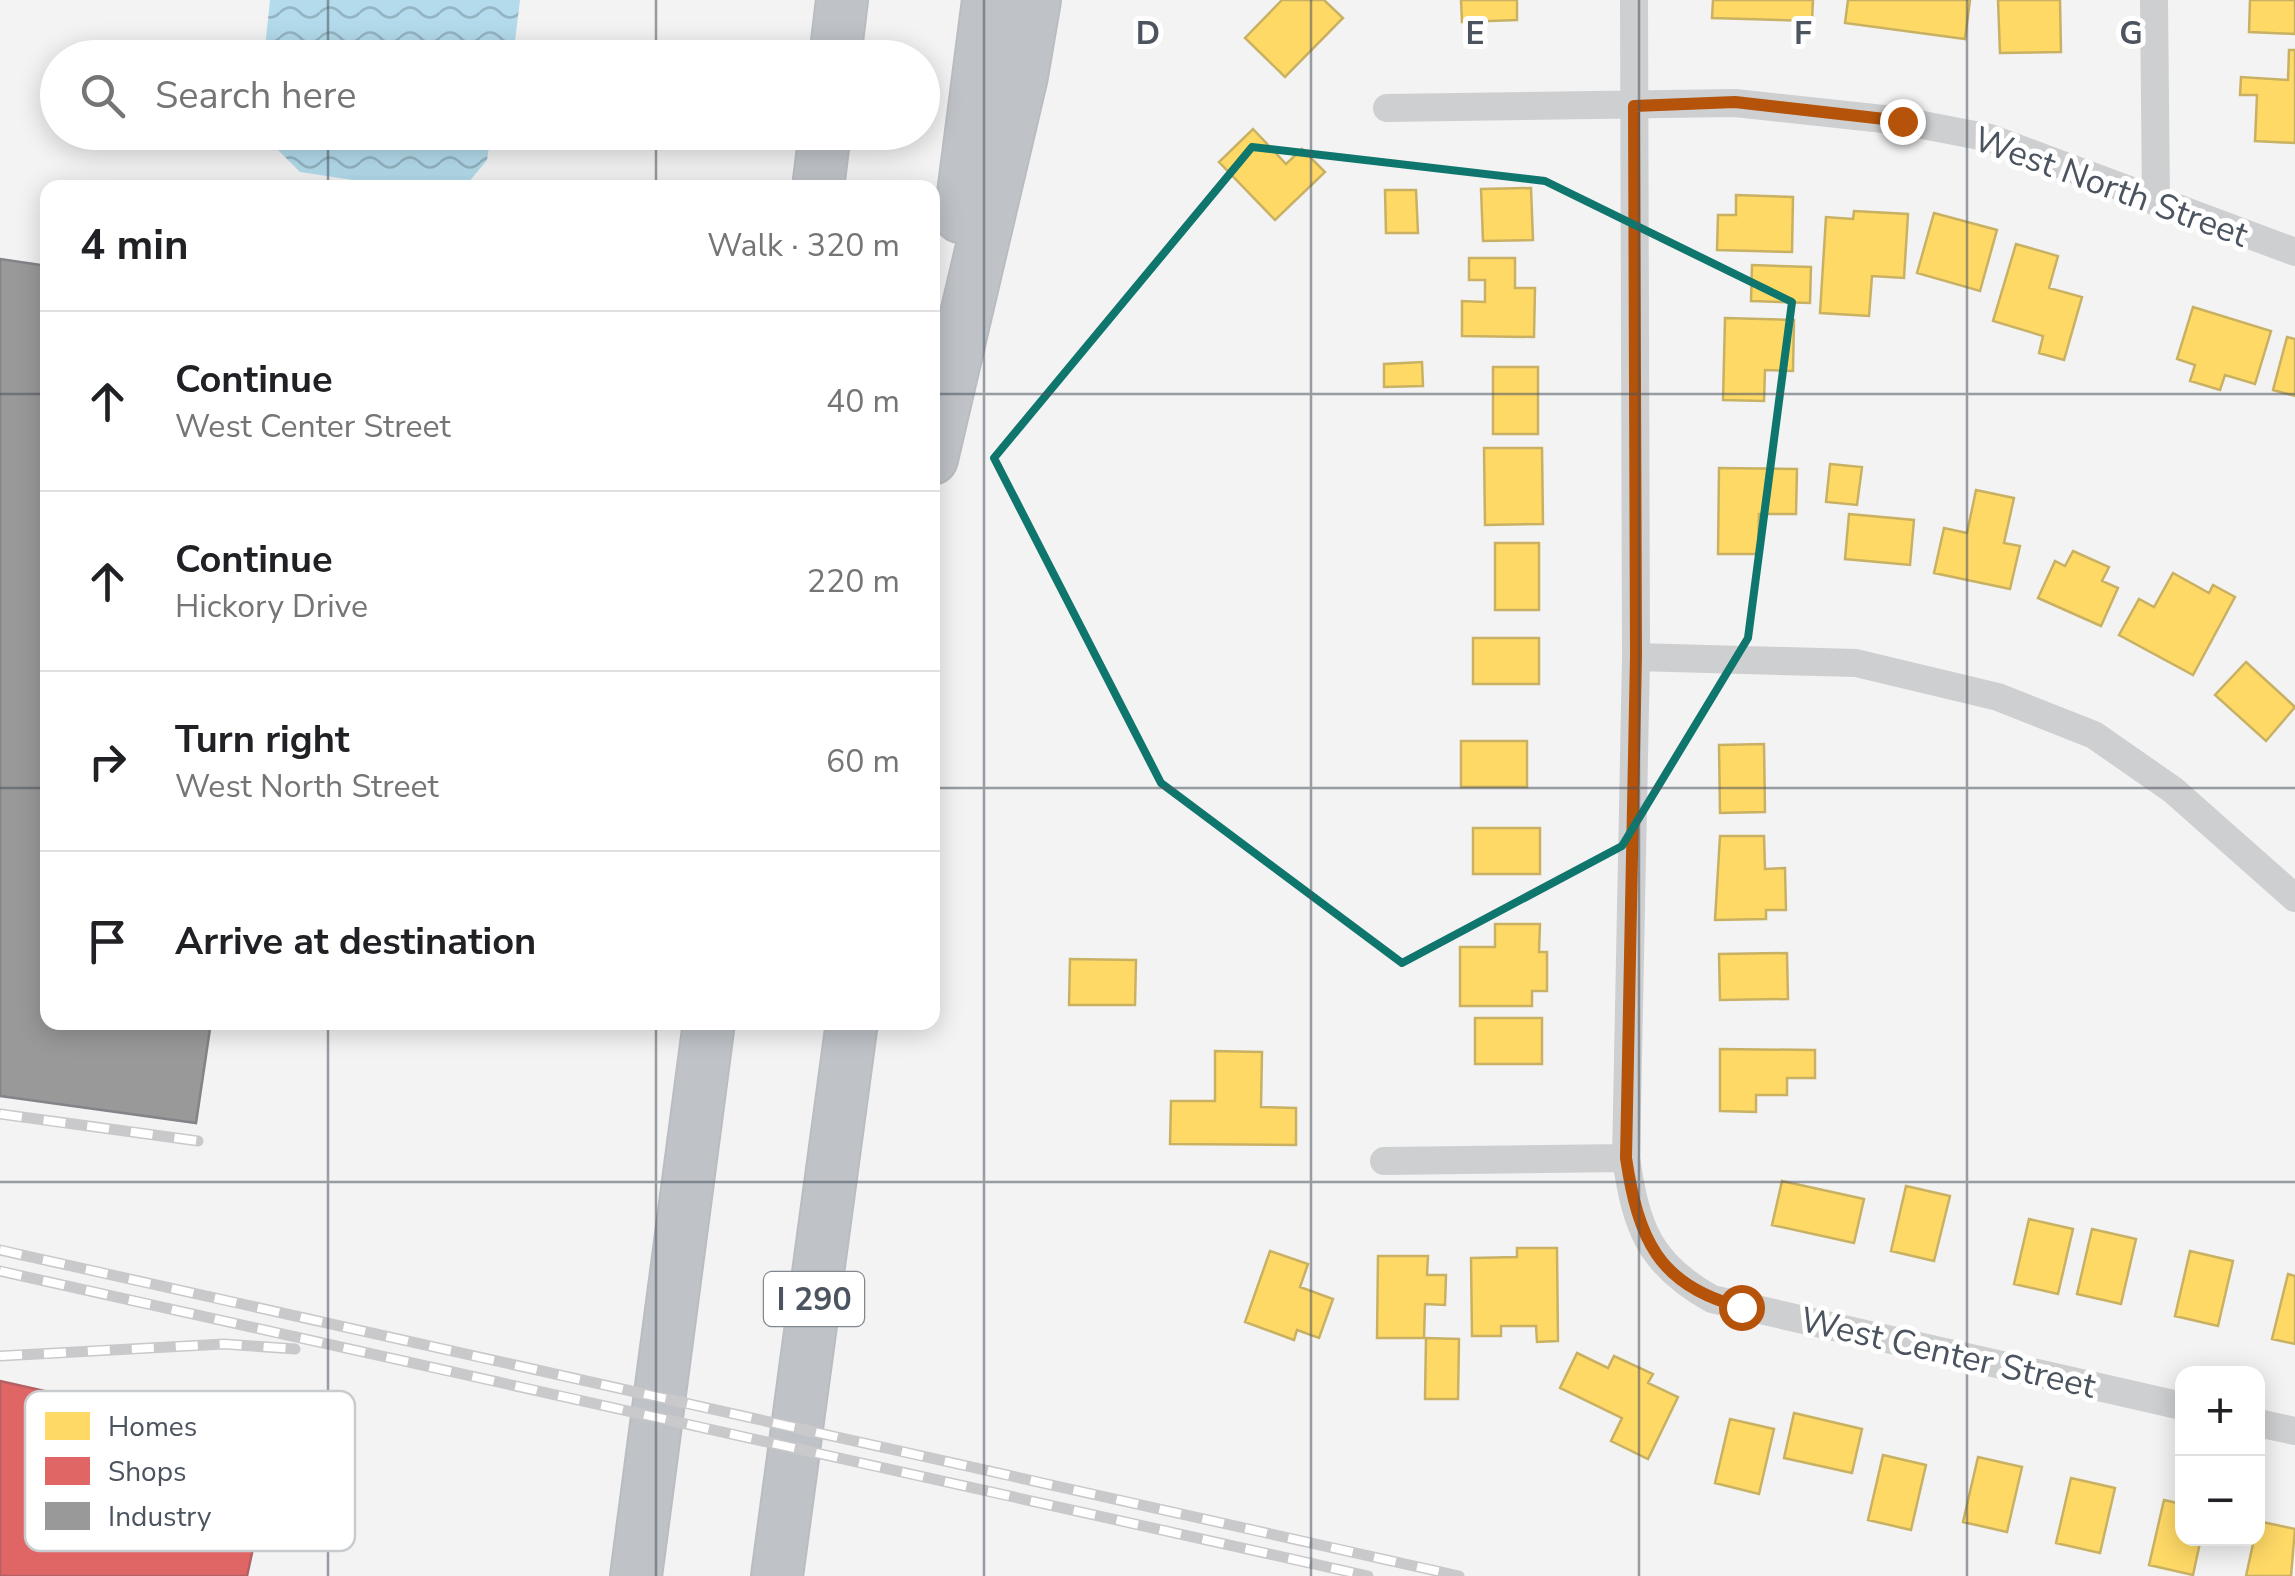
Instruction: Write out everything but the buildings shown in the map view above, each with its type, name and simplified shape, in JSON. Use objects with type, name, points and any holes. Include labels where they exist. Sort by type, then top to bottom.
[{"type":"highway","points":[[837,40],[842,0]]},
{"type":"highway","points":[[940,365],[988,0]]},
{"type":"highway","points":[[940,425],[1022,76],[1035,0]]},
{"type":"highway","points":[[819,180],[823,150]]},
{"type":"highway","points":[[636,1576],[708,1030]]},
{"type":"highway","name":"I 290","points":[[777,1576],[851,1030]]},
{"type":"street","name":"West Center Street","points":[[1634,0],[1636,656],[1626,1158],[1636,1208],[1653,1251],[1684,1284],[1712,1300],[2175,1404]]},
{"type":"street","points":[[2154,0],[2156,202]]},
{"type":"street","name":"West North Street","points":[[1387,108],[1735,102],[1902,121],[1990,138],[2295,252]]},
{"type":"street","points":[[1636,656],[1856,663],[1998,697],[2094,735],[2173,790],[2295,898]]},
{"type":"street","points":[[1384,1162],[1626,1158]]},
{"type":"street","points":[[2265,1425],[2295,1431]]},
{"type":"highlighted area","points":[[1252,147],[1545,181],[1792,302],[1748,638],[1622,846],[1402,963],[1161,783],[994,458]]},
{"type":"water","points":[[270,0],[520,0],[515,40],[266,40]]},
{"type":"water","points":[[278,150],[488,150],[487,160],[470,180],[353,180],[300,172]]},
{"type":"railway","points":[[0,1114],[198,1141]]},
{"type":"railway","points":[[0,1250],[1459,1576]]},
{"type":"railway","points":[[0,1271],[1368,1576]]},
{"type":"railway","points":[[0,1356],[224,1344],[295,1349]]},
{"type":"route","points":[[1741,1307],[1712,1300],[1665,1268],[1640,1224],[1626,1158],[1636,656],[1634,106],[1735,102],[1902,121]]}]
